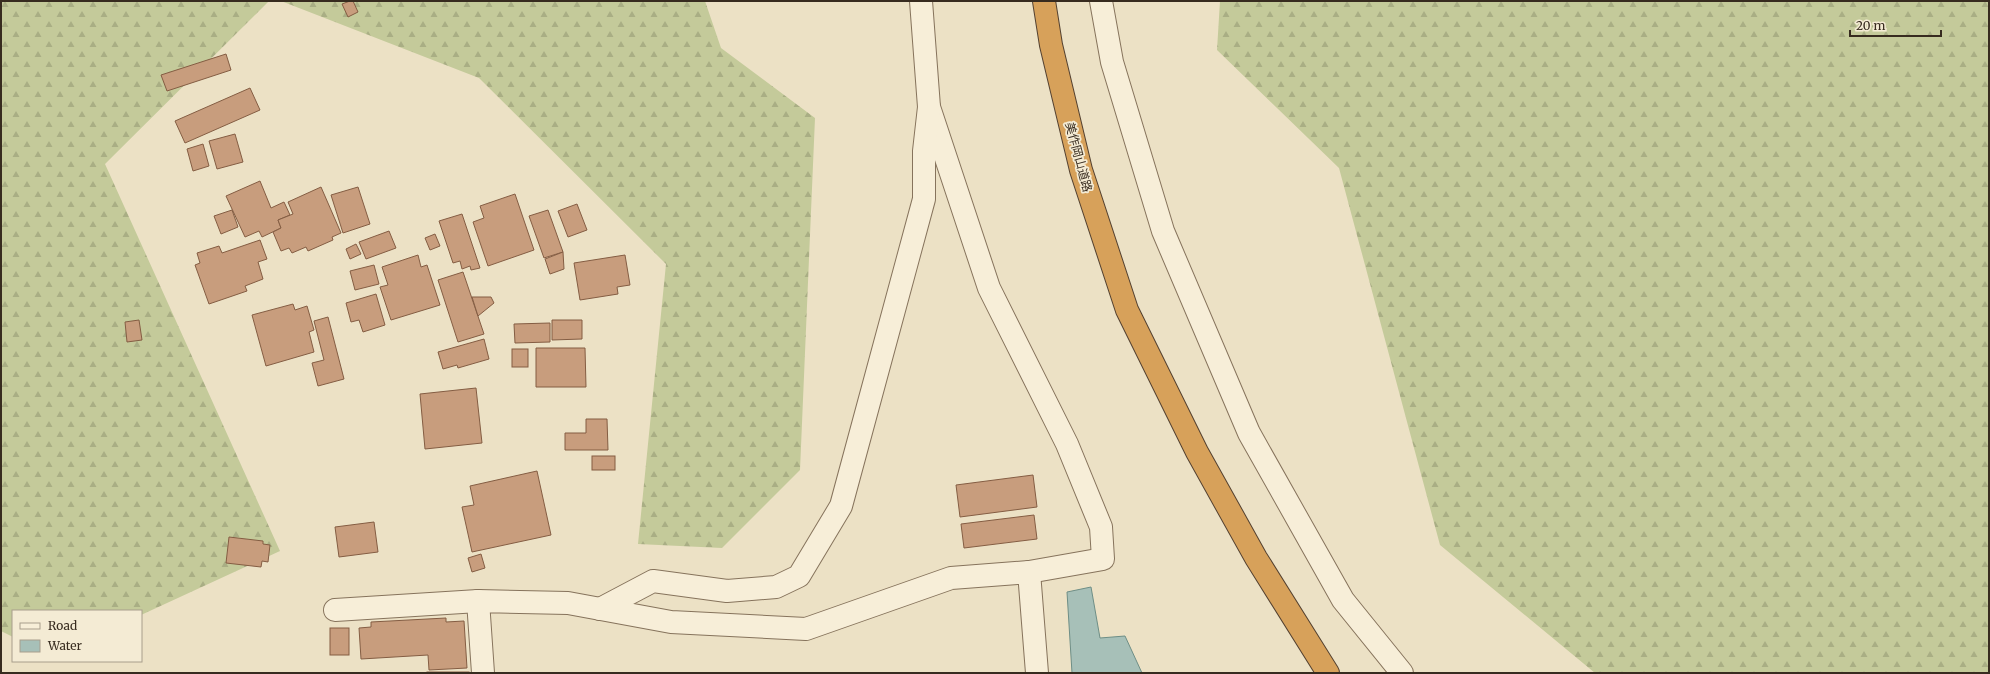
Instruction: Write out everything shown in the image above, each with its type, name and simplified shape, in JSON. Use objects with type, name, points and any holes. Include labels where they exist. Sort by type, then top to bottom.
[{"type":"highway","name":"美作岡山道路","points":[[1044,1],[1051,45],[1081,170],[1127,310],[1197,452],[1256,558],[1328,673]]},
{"type":"street","points":[[600,609],[653,580],[727,591],[776,587],[799,576],[841,506],[924,199],[924,151],[929,107],[921,1]]},
{"type":"street","points":[[1101,1],[1112,62],[1163,231],[1249,433],[1343,600],[1402,673]]},
{"type":"street","points":[[335,610],[478,601],[568,603],[671,622],[806,629],[951,578],[1029,572],[1103,559],[1101,527],[1067,444],[989,288],[929,107]]},
{"type":"street","points":[[1029,572],[1037,673]]},
{"type":"street","points":[[478,601],[483,673]]},
{"type":"green space","points":[[1,1],[269,1],[105,164],[280,551],[142,615],[142,610],[12,610],[12,636],[1,631]]},
{"type":"green space","points":[[281,1],[705,1],[721,48],[815,118],[800,470],[722,548],[638,544],[666,264],[479,78]]},
{"type":"green space","points":[[1220,1],[1989,1],[1989,673],[1595,673],[1440,545],[1339,168],[1217,50]]},
{"type":"water","points":[[1091,587],[1100,638],[1125,636],[1142,673],[1072,673],[1067,592]]},
{"type":"building","points":[[353,1],[358,12],[348,17],[342,4]]},
{"type":"building","points":[[226,54],[231,70],[167,91],[161,75]]},
{"type":"building","points":[[250,88],[260,110],[185,143],[175,121]]},
{"type":"building","points":[[235,134],[243,162],[217,169],[209,141]]},
{"type":"building","points":[[203,144],[209,166],[193,171],[187,149]]},
{"type":"building","points":[[260,181],[271,208],[284,202],[290,215],[278,220],[281,228],[262,237],[259,231],[245,237],[226,196]]},
{"type":"building","points":[[321,187],[341,233],[332,237],[333,240],[308,251],[306,247],[292,253],[289,248],[281,251],[273,232],[281,228],[278,220],[293,214],[288,202]]},
{"type":"building","points":[[358,187],[370,224],[343,233],[331,195]]},
{"type":"building","points":[[515,194],[534,250],[488,266],[473,222],[484,218],[480,206]]},
{"type":"building","points":[[577,204],[587,230],[568,237],[558,211]]},
{"type":"building","points":[[232,210],[238,227],[221,234],[214,216]]},
{"type":"building","points":[[548,210],[563,252],[544,258],[529,216]]},
{"type":"building","points":[[462,214],[480,268],[471,270],[470,266],[462,269],[460,261],[453,263],[439,221]]},
{"type":"building","points":[[389,231],[396,248],[366,259],[359,242]]},
{"type":"building","points":[[435,234],[440,246],[430,250],[425,238]]},
{"type":"building","points":[[260,240],[267,259],[258,262],[263,279],[245,286],[247,291],[209,304],[195,265],[200,263],[197,253],[219,246],[222,253]]},
{"type":"building","points":[[356,244],[361,254],[350,259],[346,249]]},
{"type":"building","points":[[563,252],[564,269],[550,274],[545,259]]},
{"type":"building","points":[[418,255],[421,267],[427,265],[440,305],[391,320],[380,287],[388,285],[382,267]]},
{"type":"building","points":[[625,255],[630,285],[617,287],[618,294],[580,300],[574,263]]},
{"type":"building","points":[[374,265],[379,284],[355,290],[350,271]]},
{"type":"building","points":[[463,272],[484,334],[458,342],[438,280]]},
{"type":"building","points":[[376,294],[385,325],[363,332],[359,320],[351,322],[346,303]]},
{"type":"building","points":[[472,297],[491,297],[494,303],[478,316]]},
{"type":"building","points":[[293,304],[295,310],[307,306],[314,330],[309,332],[314,352],[266,366],[252,315]]},
{"type":"building","points":[[328,317],[344,379],[318,386],[312,363],[324,360],[314,321]]},
{"type":"building","points":[[139,320],[142,340],[127,342],[125,322]]},
{"type":"building","points":[[552,320],[582,320],[582,339],[552,340]]},
{"type":"building","points":[[550,323],[550,342],[515,343],[514,324]]},
{"type":"building","points":[[484,339],[489,359],[458,368],[457,365],[443,369],[438,352]]},
{"type":"building","points":[[536,348],[585,348],[586,387],[536,387]]},
{"type":"building","points":[[512,349],[528,349],[528,367],[512,367]]},
{"type":"building","points":[[476,388],[482,443],[425,449],[420,394]]},
{"type":"building","points":[[586,419],[607,419],[608,450],[565,450],[565,433],[586,433]]},
{"type":"building","points":[[592,456],[615,456],[615,470],[592,470]]},
{"type":"building","points":[[537,471],[551,535],[472,552],[462,507],[474,505],[470,486]]},
{"type":"building","points":[[1033,475],[1037,507],[960,517],[956,485]]},
{"type":"building","points":[[1034,515],[1037,539],[964,548],[961,524]]},
{"type":"building","points":[[374,522],[378,552],[339,557],[335,527]]},
{"type":"building","points":[[229,537],[263,541],[263,544],[270,545],[268,562],[262,561],[261,567],[226,563]]},
{"type":"building","points":[[481,554],[485,568],[472,572],[468,558]]},
{"type":"building","points":[[446,618],[446,622],[464,621],[467,668],[429,670],[428,655],[361,659],[359,628],[371,627],[371,622]]},
{"type":"building","points":[[330,628],[349,628],[349,655],[330,655]]},
{"type":"building","points":[[469,672],[469,673],[427,673]]}]
